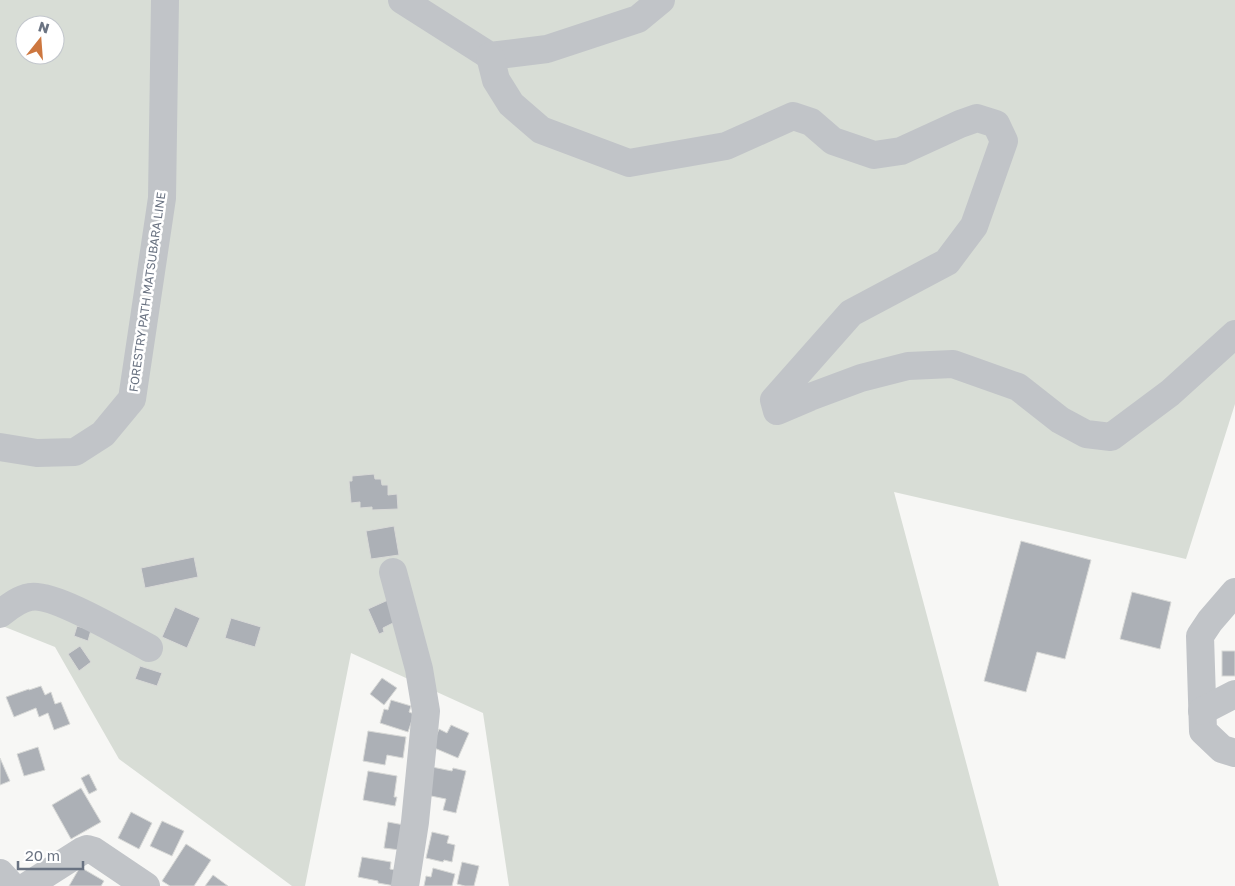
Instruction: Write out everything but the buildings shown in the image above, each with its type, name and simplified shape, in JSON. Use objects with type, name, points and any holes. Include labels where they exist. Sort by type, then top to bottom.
[{"type":"street","name":"FORESTRY PATH MATSUBARA LINE","points":[[0,447],[37,453],[75,452],[103,434],[132,399],[162,198],[165,0]]},
{"type":"street","points":[[402,0],[490,56],[547,49],[638,19],[661,0]]},
{"type":"street","points":[[490,56],[496,80],[511,104],[541,130],[629,163],[726,146],[793,116],[811,122],[833,141],[874,155],[902,150],[978,118],[996,124],[1004,141],[978,217],[974,226],[947,262],[851,314],[774,400],[777,411],[861,378],[908,366],[953,364],[1018,387],[1060,420],[1086,434],[1111,437],[1170,393],[1235,334]]},
{"type":"street","points":[[393,572],[419,669],[426,711],[405,886]]},
{"type":"street","points":[[1235,592],[1210,621],[1200,636],[1203,731],[1222,748],[1235,753]]},
{"type":"street","points":[[0,614],[20,599],[42,596],[74,608],[149,648]]},
{"type":"street","points":[[1202,711],[1235,694]]},
{"type":"street","points":[[27,886],[82,851],[87,850],[94,851],[146,886]]},
{"type":"street","points":[[0,873],[12,886]]},
{"type":"shaded area","points":[[0,0],[1235,0],[1235,404],[1186,559],[894,492],[999,886],[509,886],[483,713],[351,653],[305,886],[292,886],[119,759],[55,647],[0,625]]}]
